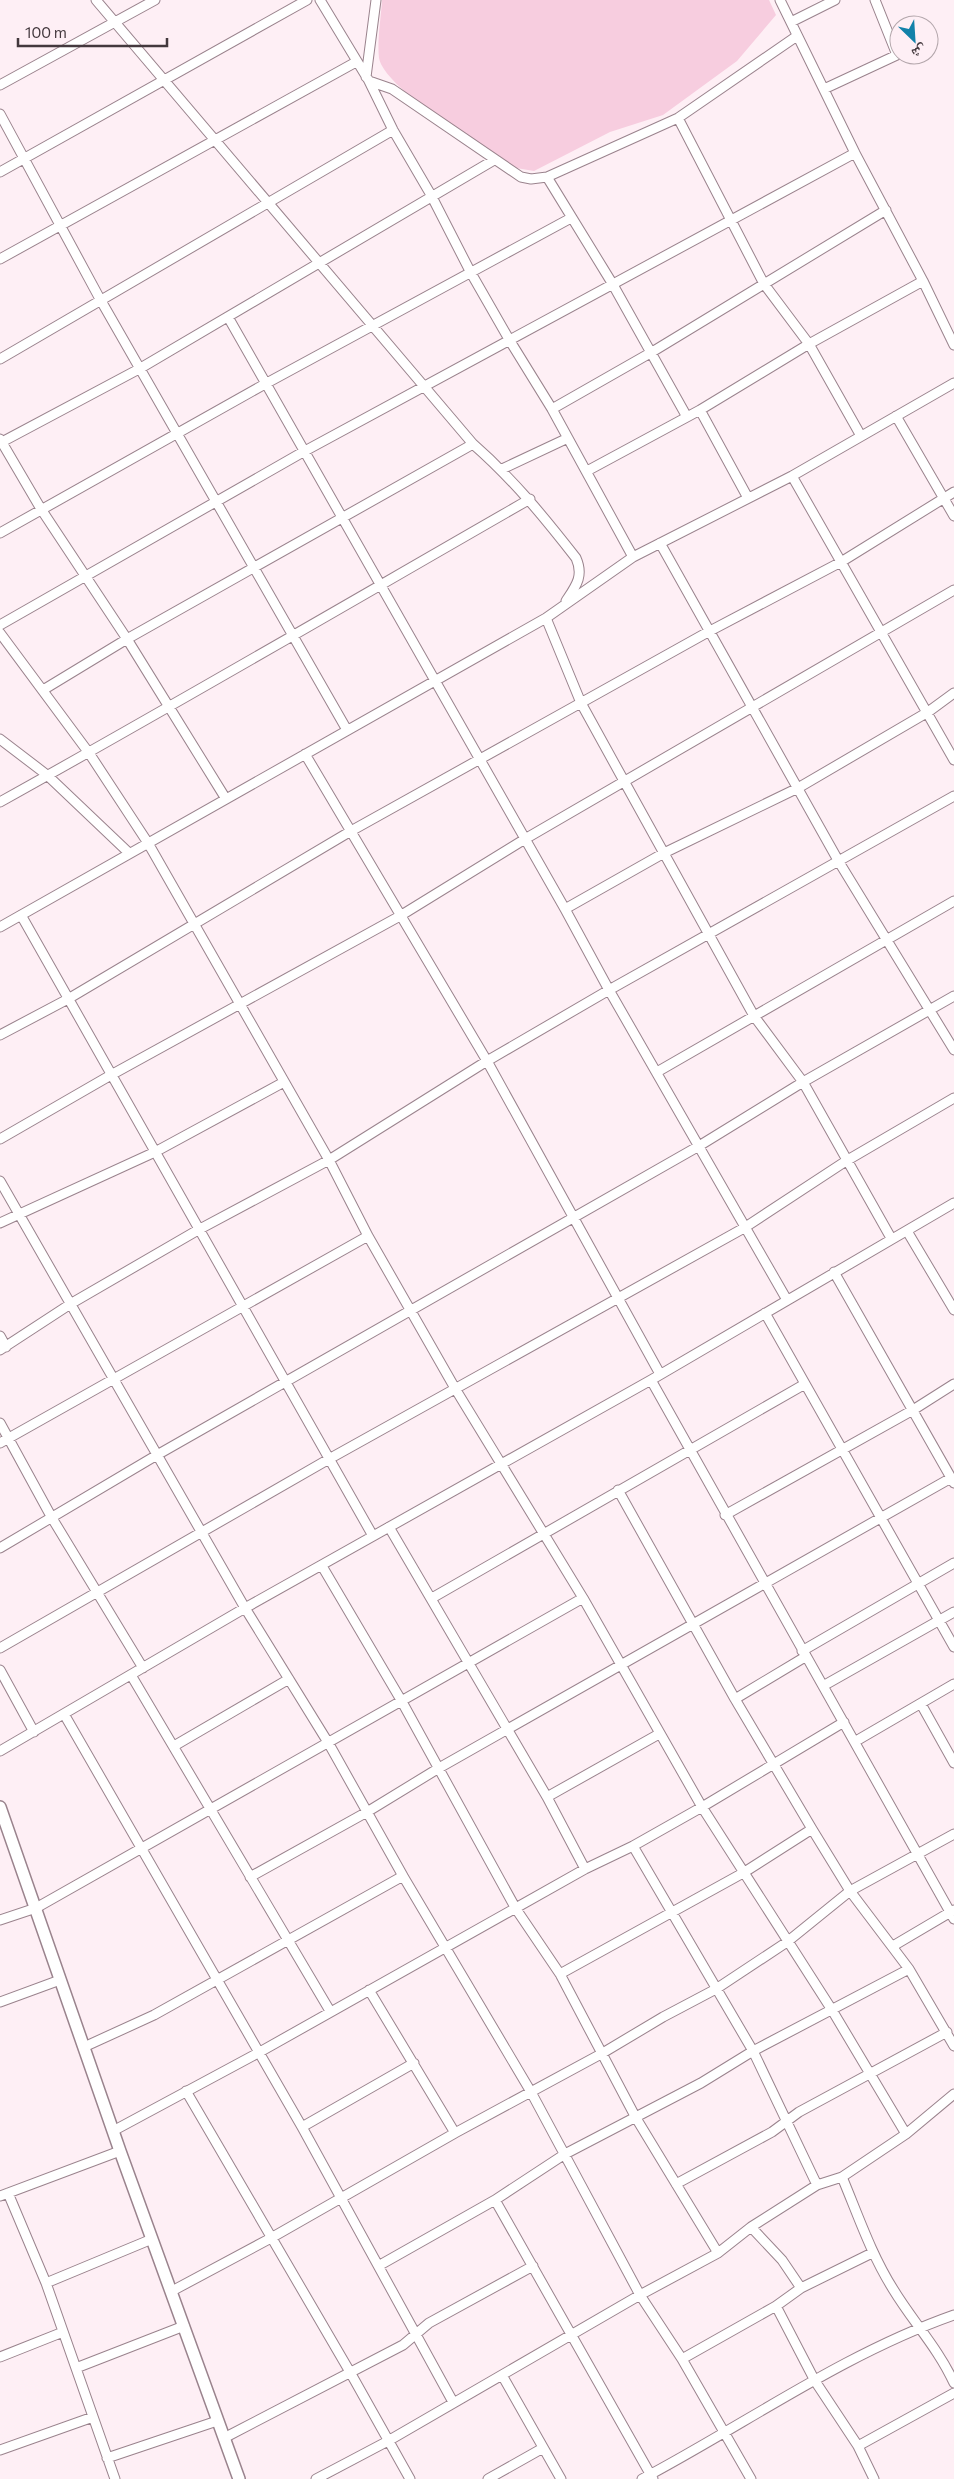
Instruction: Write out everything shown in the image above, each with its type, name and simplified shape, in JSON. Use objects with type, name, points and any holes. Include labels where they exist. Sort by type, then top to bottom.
[{"type":"street","points":[[96,0],[473,444],[502,469],[530,499],[576,558],[581,568],[581,577],[563,605]]},
{"type":"street","points":[[0,85],[155,0]]},
{"type":"street","points":[[0,172],[307,0]]},
{"type":"street","points":[[320,0],[367,79],[393,130],[431,195],[471,273],[552,409],[633,557]]},
{"type":"street","points":[[367,79],[376,0]]},
{"type":"street","points":[[780,0],[855,153],[923,281],[954,345]]},
{"type":"street","points":[[791,22],[836,0]]},
{"type":"street","points":[[824,89],[897,55],[875,0]]},
{"type":"street","points":[[367,79],[392,89],[494,160],[522,177],[531,179],[547,177],[678,118],[797,36]]},
{"type":"street","points":[[0,259],[356,62]]},
{"type":"street","points":[[0,114],[100,299],[347,730]]},
{"type":"street","points":[[678,118],[764,284],[809,344],[861,436]]},
{"type":"street","points":[[0,359],[393,130]]},
{"type":"street","points":[[0,625],[217,503],[303,452],[510,341],[612,283],[733,221],[855,153]]},
{"type":"street","points":[[226,800],[86,575],[0,442],[140,369],[431,195],[494,160]]},
{"type":"street","points":[[547,177],[570,218],[612,283],[687,417]]},
{"type":"street","points":[[552,409],[652,352],[886,210]]},
{"type":"street","points":[[0,533],[266,384],[570,218]]},
{"type":"street","points":[[587,471],[700,410],[809,344],[923,281]]},
{"type":"street","points":[[228,317],[433,680],[565,908],[609,990],[744,1228],[787,1300]]},
{"type":"street","points":[[0,926],[129,852],[226,800],[433,680],[546,618],[633,557],[792,476],[954,383]]},
{"type":"street","points":[[700,410],[748,498]]},
{"type":"street","points":[[896,416],[954,516]]},
{"type":"street","points":[[502,469],[568,438]]},
{"type":"street","points":[[43,690],[127,640],[473,444]]},
{"type":"street","points":[[792,476],[954,760]]},
{"type":"street","points":[[0,1035],[68,998],[351,831],[708,632],[841,562],[954,492]]},
{"type":"street","points":[[0,802],[89,753],[530,499]]},
{"type":"street","points":[[660,543],[750,707],[839,862],[954,1050]]},
{"type":"street","points":[[0,1139],[111,1075],[400,916],[525,839],[954,590]]},
{"type":"street","points":[[546,618],[582,703],[709,935],[754,1016],[802,1082],[890,1238]]},
{"type":"street","points":[[0,633],[89,753],[148,843],[456,1390],[583,1598],[702,1807],[832,2010],[906,2134]]},
{"type":"street","points":[[565,908],[664,853],[798,788],[928,712],[954,693]]},
{"type":"street","points":[[0,739],[47,776],[129,852]]},
{"type":"street","points":[[305,754],[487,1061],[660,1374]]},
{"type":"street","points":[[0,1336],[3,1348],[72,1302],[198,1230],[328,1160],[487,1061],[609,990],[954,796]]},
{"type":"street","points":[[657,1072],[954,901]]},
{"type":"street","points":[[21,914],[198,1230],[373,1536]]},
{"type":"street","points":[[0,1548],[157,1455],[287,1383],[699,1146],[802,1082],[954,996]]},
{"type":"street","points":[[0,1224],[155,1152],[284,1082]]},
{"type":"street","points":[[2,1644],[98,1593],[329,1459],[744,1228],[846,1161],[954,1098]]},
{"type":"street","points":[[0,1181],[72,1302],[245,1608],[328,1744],[403,1876],[531,2092],[640,2295],[682,2360],[751,2479]]},
{"type":"street","points":[[0,1751],[245,1608],[650,1380],[890,1238],[954,1203]]},
{"type":"street","points":[[907,1230],[951,1297],[954,1310]]},
{"type":"street","points":[[4,1441],[368,1236]]},
{"type":"street","points":[[250,1877],[367,1812],[507,1729],[694,1625],[764,1583],[880,1518],[952,1481],[834,1272]]},
{"type":"street","points":[[765,1313],[954,1647]]},
{"type":"street","points":[[650,1380],[953,1914],[893,1946]]},
{"type":"street","points":[[432,1598],[805,1384]]},
{"type":"street","points":[[725,1515],[912,1410],[954,1384]]},
{"type":"street","points":[[0,1423],[4,1441],[143,1668]]},
{"type":"street","points":[[618,1490],[735,1699],[812,1829],[850,1891],[909,1969],[954,2046]]},
{"type":"street","points":[[390,1527],[547,1797],[586,1869]]},
{"type":"street","points":[[735,1699],[804,1654],[954,1563]]},
{"type":"street","points":[[322,1566],[401,1700],[516,1909],[560,1974],[636,2118],[718,2253]]},
{"type":"street","points":[[0,1920],[36,1908],[143,1849],[469,1661],[583,1598]]},
{"type":"street","points":[[823,1686],[954,1612]]},
{"type":"street","points":[[0,1670],[34,1732]]},
{"type":"street","points":[[131,1675],[330,2011]]},
{"type":"street","points":[[174,1746],[289,1679]]},
{"type":"street","points":[[856,1741],[954,1684]]},
{"type":"street","points":[[921,1704],[953,1761]]},
{"type":"street","points":[[64,1714],[143,1849],[216,1981],[302,2127],[340,2198],[380,2265],[453,2402]]},
{"type":"street","points":[[113,2131],[258,2053],[586,1869],[633,1846],[844,1722]]},
{"type":"street","points":[[547,1797],[659,1734]]},
{"type":"street","points":[[0,1807],[2,1820],[36,1908],[120,2151],[239,2479]]},
{"type":"street","points":[[560,1974],[743,1872],[812,1829]]},
{"type":"street","points":[[172,2291],[271,2238],[455,2132],[601,2054],[663,2017],[716,1989],[787,1942],[850,1891],[954,1834]]},
{"type":"street","points":[[633,1846],[753,2051],[818,2185]]},
{"type":"street","points":[[84,2047],[154,2014],[216,1981],[403,1876]]},
{"type":"street","points":[[380,2265],[495,2200],[565,2154],[636,2118],[701,2083],[753,2051],[909,1969]]},
{"type":"street","points":[[0,2002],[60,1980]]},
{"type":"street","points":[[369,1990],[455,2132]]},
{"type":"street","points":[[676,2184],[788,2122],[798,2112],[947,2032]]},
{"type":"street","points":[[302,2127],[414,2063]]},
{"type":"street","points":[[186,2091],[350,2372],[410,2479]]},
{"type":"street","points":[[318,2479],[388,2441],[640,2295],[718,2253],[751,2227],[818,2185],[842,2177],[906,2134],[954,2094]]},
{"type":"street","points":[[115,2479],[46,2283],[4,2194],[120,2151]]},
{"type":"street","points":[[842,2177],[872,2253],[918,2327],[945,2363],[954,2383]]},
{"type":"street","points":[[495,2200],[572,2335],[648,2478],[723,2432],[815,2381],[918,2327],[954,2315]]},
{"type":"street","points":[[751,2227],[782,2260],[801,2288]]},
{"type":"street","points":[[46,2283],[152,2239]]},
{"type":"street","points":[[682,2360],[776,2306],[801,2288],[872,2253]]},
{"type":"street","points":[[224,2438],[403,2345],[429,2323],[533,2266]]},
{"type":"street","points":[[776,2306],[815,2381],[858,2446],[874,2479]]},
{"type":"street","points":[[76,2368],[184,2326]]},
{"type":"street","points":[[0,2356],[63,2332]]},
{"type":"street","points":[[502,2375],[561,2479]]},
{"type":"street","points":[[858,2446],[954,2393]]},
{"type":"street","points":[[0,2450],[93,2417]]},
{"type":"street","points":[[107,2458],[217,2421]]},
{"type":"street","points":[[488,2479],[543,2448]]},
{"type":"shaded area","points":[[382,0],[769,0],[776,15],[737,61],[663,115],[610,132],[534,171],[516,168],[461,133],[417,102],[385,71],[379,58]]}]
